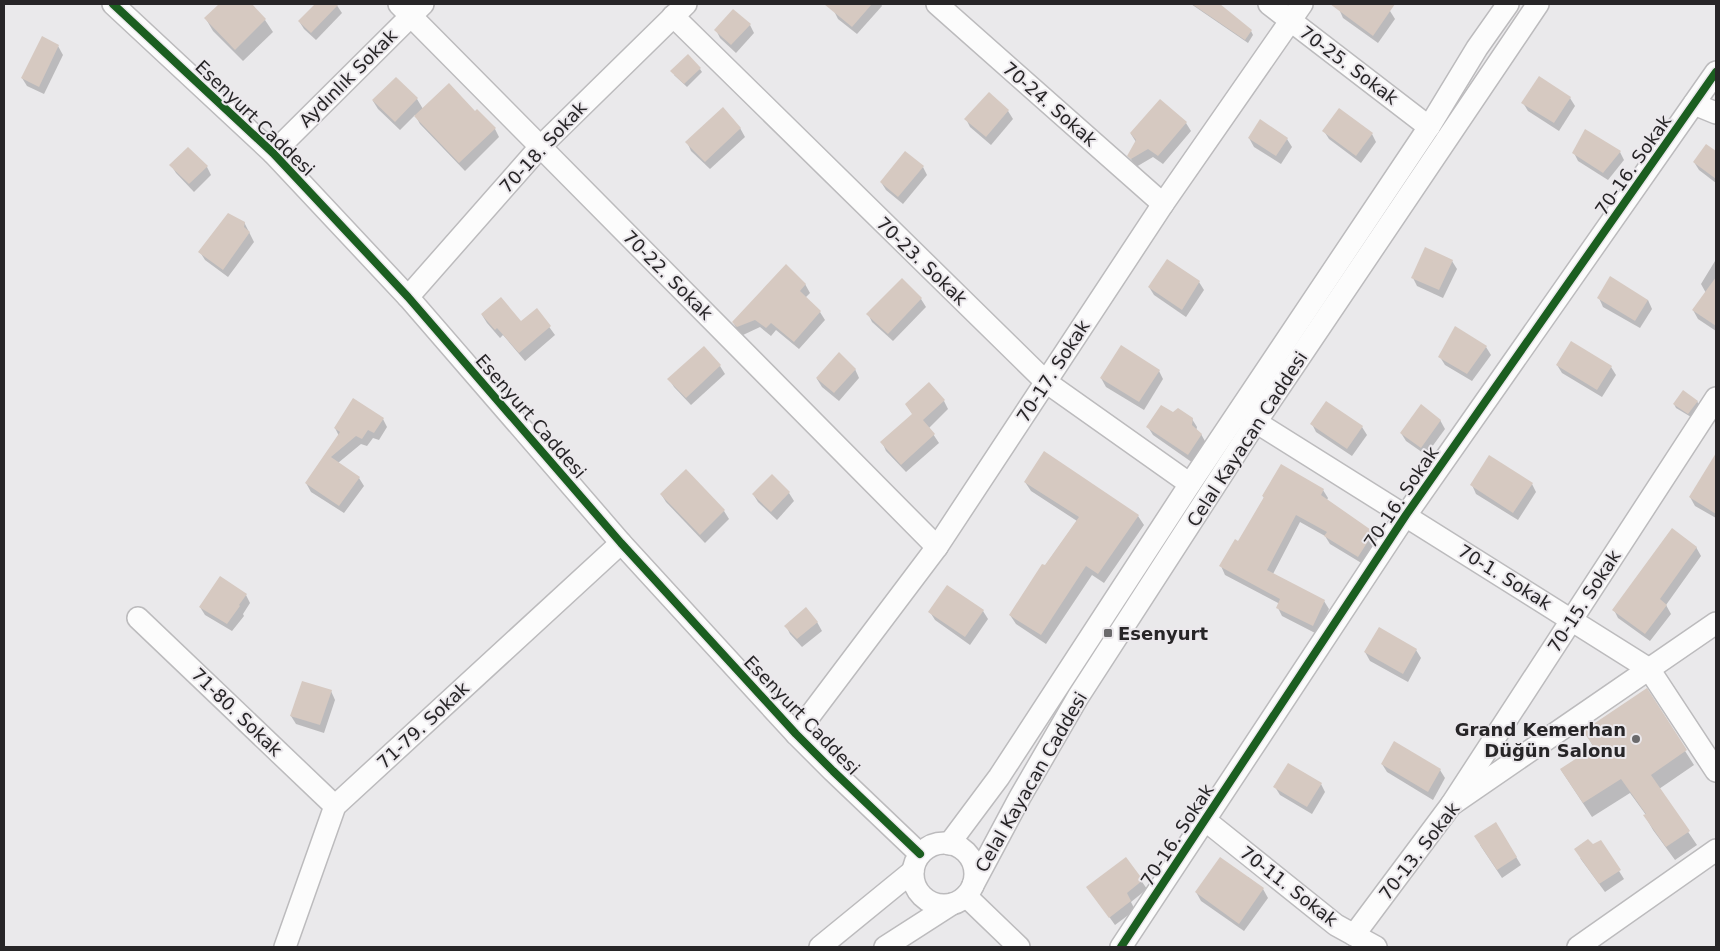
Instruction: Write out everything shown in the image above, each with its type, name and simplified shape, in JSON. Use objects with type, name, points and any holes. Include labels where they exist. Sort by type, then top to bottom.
[{"type":"street","name":"Esenyurt Caddesi","points":[[113,4],[274,153],[408,297],[620,543],[916,862]]},
{"type":"street","name":"70-24. Sokak","points":[[937,4],[1163,204]]},
{"type":"street","name":"70-25. Sokak","points":[[1269,4],[1296,12],[1429,126]]},
{"type":"street","name":"Celal Kayacan Caddesi","points":[[949,844],[999,777],[1190,484],[1429,126],[1477,48],[1508,4]]},
{"type":"street","name":"Celal Kayacan Caddesi","points":[[964,895],[1078,697],[1256,422],[1538,4]]},
{"type":"street","name":"Aydınlık Sokak","points":[[274,153],[410,8]]},
{"type":"street","name":"70-22. Sokak","points":[[410,8],[540,147],[938,547]]},
{"type":"street","name":"70-18. Sokak","points":[[408,297],[540,147],[679,10]]},
{"type":"street","name":"70-23. Sokak","points":[[679,10],[1046,382],[1190,484]]},
{"type":"street","name":"70-17. Sokak","points":[[796,734],[938,547],[1163,204],[1296,12]]},
{"type":"street","name":"70-16. Sokak","points":[[1121,947],[1406,515],[1716,72]]},
{"type":"street","points":[[1694,104],[1716,113]]},
{"type":"street","name":"70-15. Sokak","points":[[1451,804],[1716,398]]},
{"type":"street","name":"70-1. Sokak","points":[[1256,422],[1648,669],[1716,771]]},
{"type":"street","name":"71-79. Sokak","points":[[285,947],[335,806],[620,543]]},
{"type":"street","name":"71-80. Sokak","points":[[138,618],[335,806]]},
{"type":"street","name":"70-13. Sokak","points":[[1354,935],[1451,804],[1716,623]]},
{"type":"street","name":"70-11. Sokak","points":[[1205,820],[1336,925],[1376,947]]},
{"type":"street","points":[[820,947],[933,845],[949,844],[963,850],[972,862],[975,877],[964,895],[885,947]]},
{"type":"street","points":[[1578,947],[1716,850]]},
{"type":"street","points":[[916,862],[913,882],[923,898],[932,903],[942,905],[964,895]]},
{"type":"street","points":[[964,895],[1019,947]]},
{"type":"building","points":[[219,4],[252,4],[266,19],[235,50],[204,18]]},
{"type":"building","points":[[315,4],[339,4],[311,33],[298,21]]},
{"type":"building","points":[[824,4],[872,4],[852,27]]},
{"type":"building","points":[[1192,4],[1220,4],[1252,30],[1245,40]]},
{"type":"building","points":[[1330,4],[1395,4],[1373,36]]},
{"type":"building","points":[[733,9],[751,24],[731,45],[714,30]]},
{"type":"building","points":[[42,36],[59,45],[39,87],[21,78]]},
{"type":"building","points":[[688,54],[701,68],[684,84],[670,71]]},
{"type":"building","points":[[1539,76],[1571,97],[1554,123],[1521,103]]},
{"type":"building","points":[[396,77],[418,98],[395,122],[372,100]]},
{"type":"building","points":[[449,83],[475,111],[477,109],[496,128],[459,163],[414,116]]},
{"type":"building","points":[[989,92],[1009,110],[986,137],[964,119]]},
{"type":"building","points":[[1160,99],[1187,122],[1158,156],[1148,149],[1131,159],[1127,156],[1136,140],[1130,133]]},
{"type":"building","points":[[723,107],[741,128],[705,162],[685,142]]},
{"type":"building","points":[[1339,108],[1373,133],[1356,156],[1322,131]]},
{"type":"building","points":[[1260,119],[1288,138],[1276,156],[1248,138]]},
{"type":"building","points":[[1585,129],[1621,151],[1603,173],[1572,153]]},
{"type":"building","points":[[1706,144],[1716,151],[1716,179],[1693,162]]},
{"type":"building","points":[[188,147],[208,166],[189,184],[169,165]]},
{"type":"building","points":[[905,151],[924,166],[898,197],[880,182]]},
{"type":"building","points":[[228,213],[245,222],[244,227],[250,232],[223,270],[198,252]]},
{"type":"building","points":[[1425,247],[1453,260],[1439,290],[1411,278]]},
{"type":"building","points":[[1167,259],[1200,281],[1182,310],[1148,287]]},
{"type":"building","points":[[786,264],[806,284],[800,291],[821,311],[794,342],[771,323],[766,328],[755,320],[737,327],[732,322]]},
{"type":"building","points":[[1610,276],[1648,300],[1635,321],[1597,298]]},
{"type":"building","points":[[1716,277],[1716,326],[1692,310]]},
{"type":"building","points":[[902,278],[922,298],[888,334],[866,314]]},
{"type":"building","points":[[501,297],[521,321],[537,308],[551,326],[519,353],[497,328],[495,330],[481,314]]},
{"type":"building","points":[[1455,326],[1487,346],[1467,374],[1438,357]]},
{"type":"building","points":[[1571,341],[1612,366],[1597,390],[1556,365]]},
{"type":"building","points":[[1121,345],[1160,370],[1139,402],[1100,378]]},
{"type":"building","points":[[704,346],[721,365],[686,398],[667,379]]},
{"type":"building","points":[[839,352],[856,369],[834,393],[816,378]]},
{"type":"building","points":[[929,382],[945,400],[923,420],[935,434],[901,465],[880,442],[912,414],[905,404]]},
{"type":"building","points":[[1683,390],[1698,401],[1688,414],[1673,404]]},
{"type":"building","points":[[353,398],[384,418],[374,433],[368,430],[362,439],[356,436],[331,457],[360,477],[339,506],[305,483],[340,432],[334,428]]},
{"type":"building","points":[[1326,401],[1363,426],[1347,449],[1310,424]]},
{"type":"building","points":[[1421,404],[1441,420],[1421,448],[1400,433]]},
{"type":"building","points":[[1161,405],[1173,412],[1178,408],[1193,418],[1192,425],[1202,434],[1188,455],[1146,427]]},
{"type":"building","points":[[1044,451],[1139,515],[1098,574],[1086,566],[1041,635],[1009,615],[1042,564],[1045,565],[1079,517],[1024,482]]},
{"type":"building","points":[[1716,453],[1716,514],[1689,497]]},
{"type":"building","points":[[1489,455],[1533,483],[1513,513],[1470,485]]},
{"type":"building","points":[[1281,464],[1324,489],[1321,495],[1374,532],[1358,557],[1324,536],[1327,532],[1296,515],[1267,570],[1325,600],[1313,626],[1276,608],[1280,599],[1219,566],[1235,539],[1238,541]]},
{"type":"building","points":[[686,469],[725,510],[700,535],[660,494]]},
{"type":"building","points":[[772,474],[790,492],[771,512],[752,494]]},
{"type":"building","points":[[1672,528],[1697,547],[1660,599],[1667,605],[1645,634],[1612,610]]},
{"type":"building","points":[[220,576],[247,594],[227,624],[199,607]]},
{"type":"building","points":[[947,585],[984,610],[965,637],[928,612]]},
{"type":"building","points":[[806,607],[818,622],[797,639],[784,626]]},
{"type":"building","points":[[1379,627],[1417,649],[1403,674],[1364,652]]},
{"type":"building","points":[[302,681],[332,690],[320,725],[290,716]]},
{"type":"building","name":"Grand Kemerhan Düğün Salonu","points":[[1647,688],[1687,750],[1651,775],[1690,831],[1666,847],[1643,815],[1646,814],[1621,779],[1583,803],[1560,769],[1594,747],[1583,731]]},
{"type":"building","points":[[1394,741],[1441,769],[1428,792],[1381,764]]},
{"type":"building","points":[[1288,763],[1322,783],[1307,807],[1273,787]]},
{"type":"building","points":[[1496,822],[1517,857],[1497,870],[1474,836]]},
{"type":"building","points":[[1588,839],[1593,844],[1601,840],[1621,870],[1599,884],[1574,849]]},
{"type":"building","points":[[1126,857],[1143,880],[1127,893],[1131,901],[1109,918],[1086,887]]},
{"type":"building","points":[[1220,857],[1264,888],[1239,924],[1195,892]]},
{"type":"cycle path","points":[[113,4],[273,153],[408,297],[621,543],[796,734],[920,854]]},
{"type":"cycle path","points":[[1121,947],[1406,515],[1716,72]]},
{"type":"place","name":"Esenyurt","points":[[1108,633]]},
{"type":"place","name":"Grand Kemerhan Düğün Salonu","points":[[1636,739]]}]
